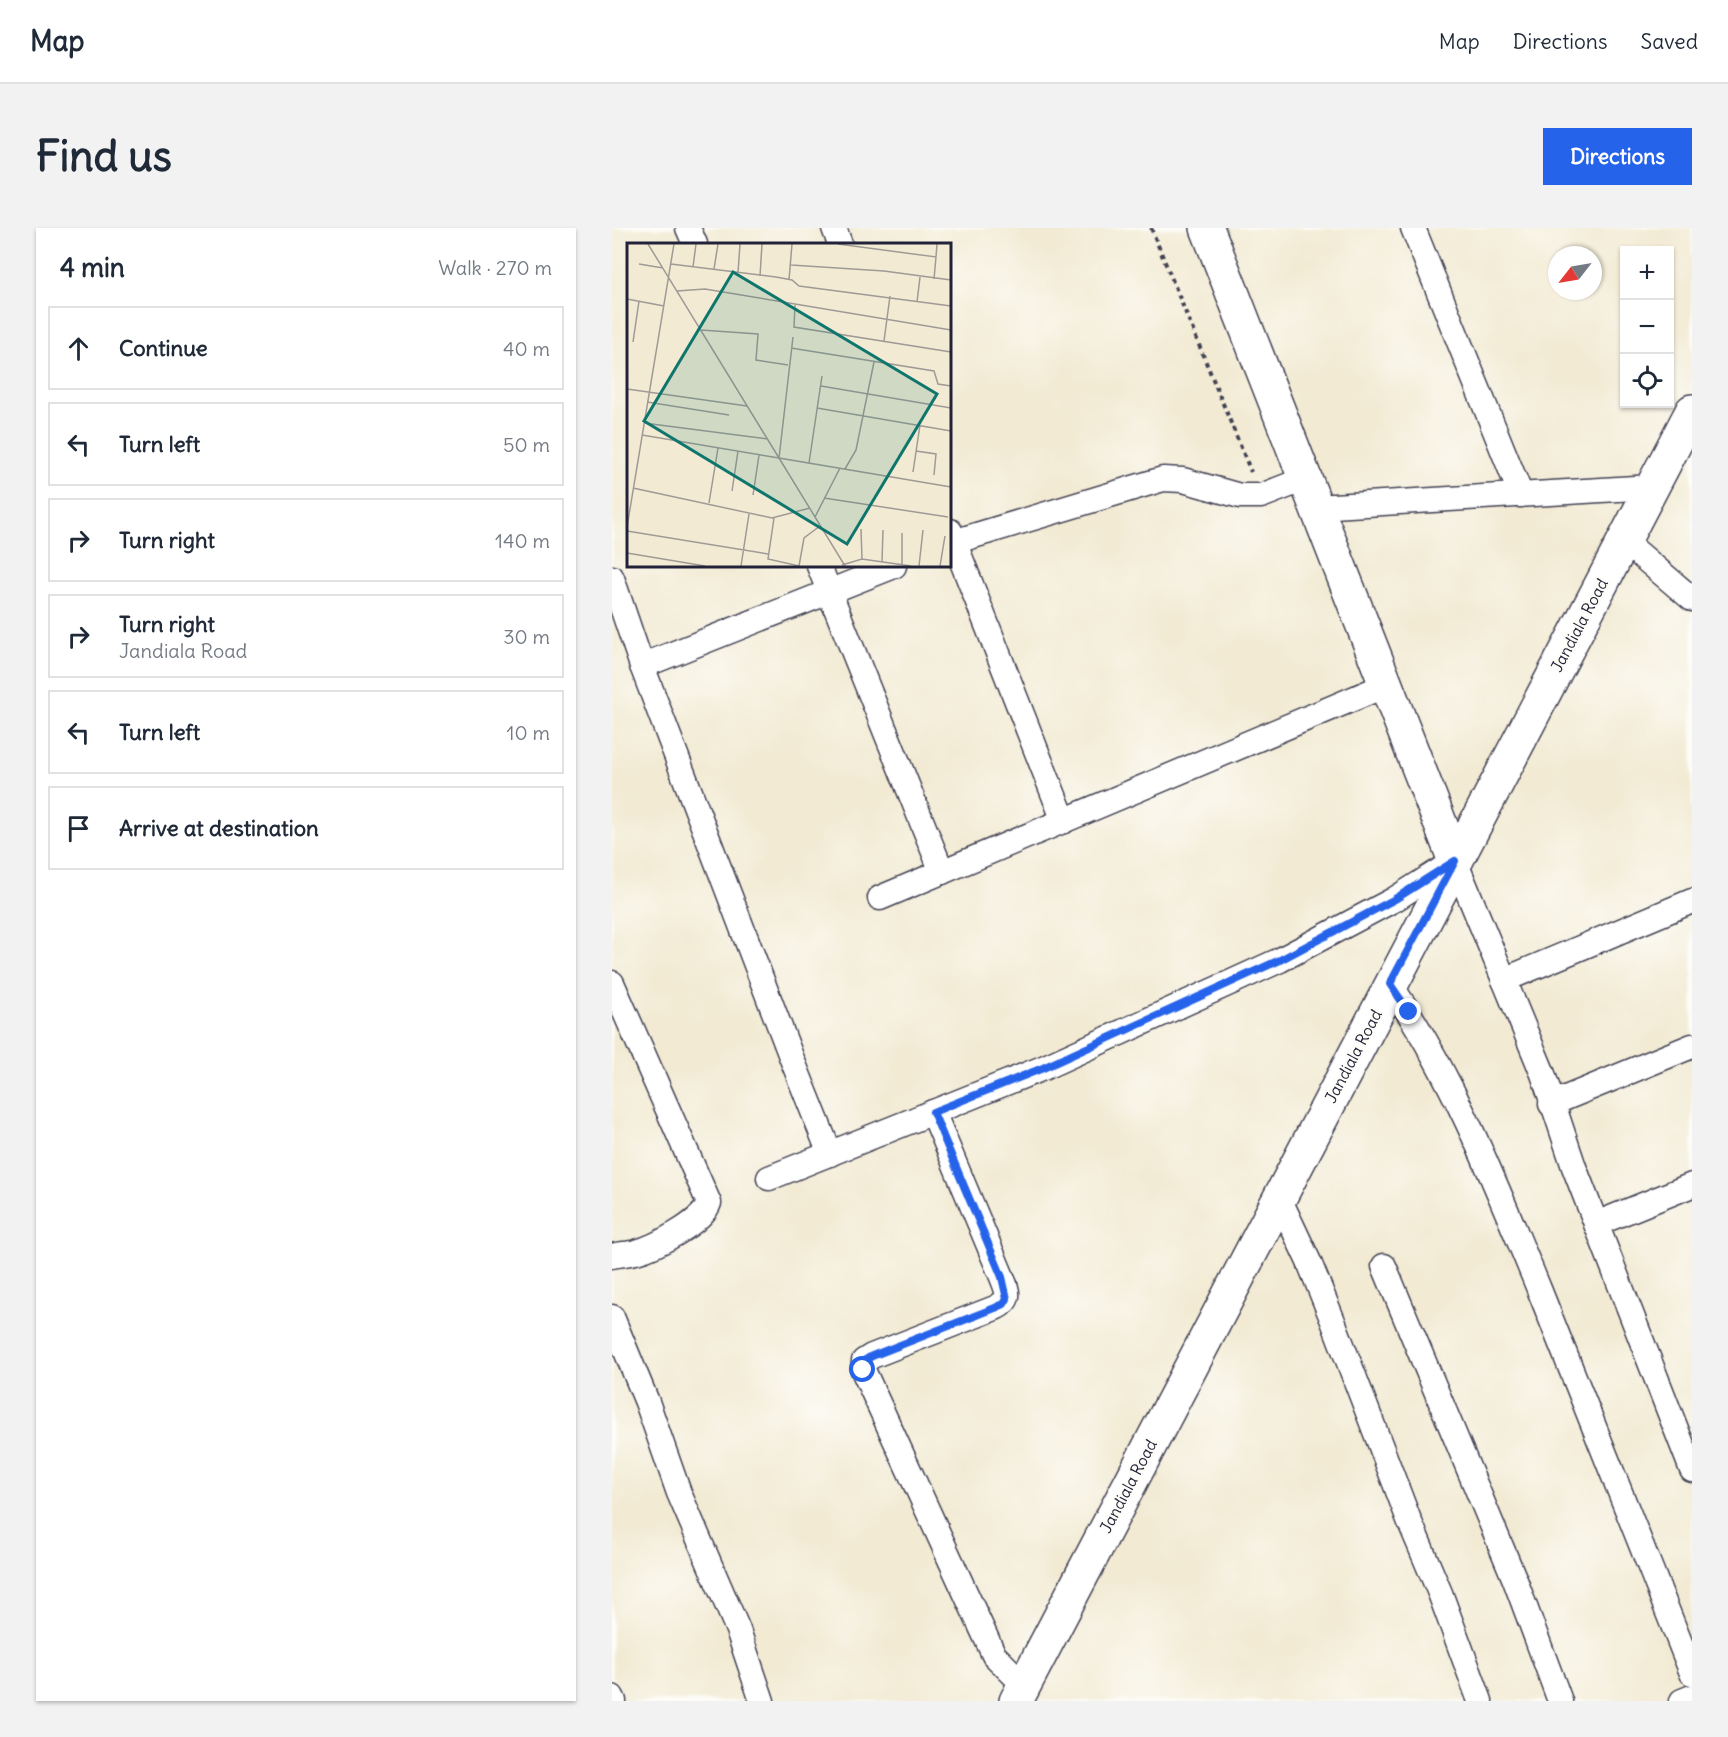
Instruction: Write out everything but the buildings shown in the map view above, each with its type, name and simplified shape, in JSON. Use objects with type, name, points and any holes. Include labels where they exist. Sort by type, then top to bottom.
[{"type":"main road","points":[[1207,228],[1455,861]]},
{"type":"main road","name":"Jandiala Road","points":[[1020,1693],[1390,984],[1652,487],[1689,423]]},
{"type":"street","points":[[688,228],[695,243]]},
{"type":"street","points":[[834,228],[840,243]]},
{"type":"street","points":[[1413,228],[1521,495]]},
{"type":"street","points":[[1064,821],[951,538],[1163,479],[1183,480],[1240,496],[1311,493],[1521,495],[1652,487]]},
{"type":"street","points":[[1624,541],[1692,598]]},
{"type":"street","points":[[819,567],[942,872]]},
{"type":"street","points":[[642,666],[891,567]]},
{"type":"street","points":[[612,578],[642,666],[830,1154]]},
{"type":"street","points":[[880,898],[1386,685]]},
{"type":"street","points":[[769,1178],[1043,1068],[1280,960],[1395,899],[1455,861],[1543,1074],[1551,1104],[1596,1224],[1692,1470]]},
{"type":"street","points":[[1504,980],[1692,901]]},
{"type":"street","points":[[612,983],[710,1203],[707,1210],[691,1224],[636,1252],[612,1256]]},
{"type":"street","points":[[1390,984],[1409,1012],[1459,1104],[1509,1215],[1692,1673]]},
{"type":"street","points":[[1551,1104],[1692,1046]]},
{"type":"street","points":[[933,1112],[1002,1277],[1007,1299],[1004,1304],[995,1308],[872,1356],[864,1361],[863,1370],[994,1655],[1020,1693]]},
{"type":"street","points":[[1596,1224],[1692,1185]]},
{"type":"street","points":[[1279,1198],[1333,1321],[1480,1701]]},
{"type":"street","points":[[1384,1266],[1515,1580],[1560,1701]]},
{"type":"street","points":[[612,1317],[647,1402],[679,1493],[738,1630],[762,1701]]},
{"type":"street","points":[[1682,1701],[1692,1697]]},
{"type":"path","points":[[1151,228],[1261,496]]},
{"type":"route","points":[[863,1370],[864,1361],[879,1352],[995,1308],[1004,1304],[1007,1299],[1002,1277],[933,1112],[1043,1068],[1280,960],[1395,899],[1455,861],[1390,984],[1409,1012]]}]
